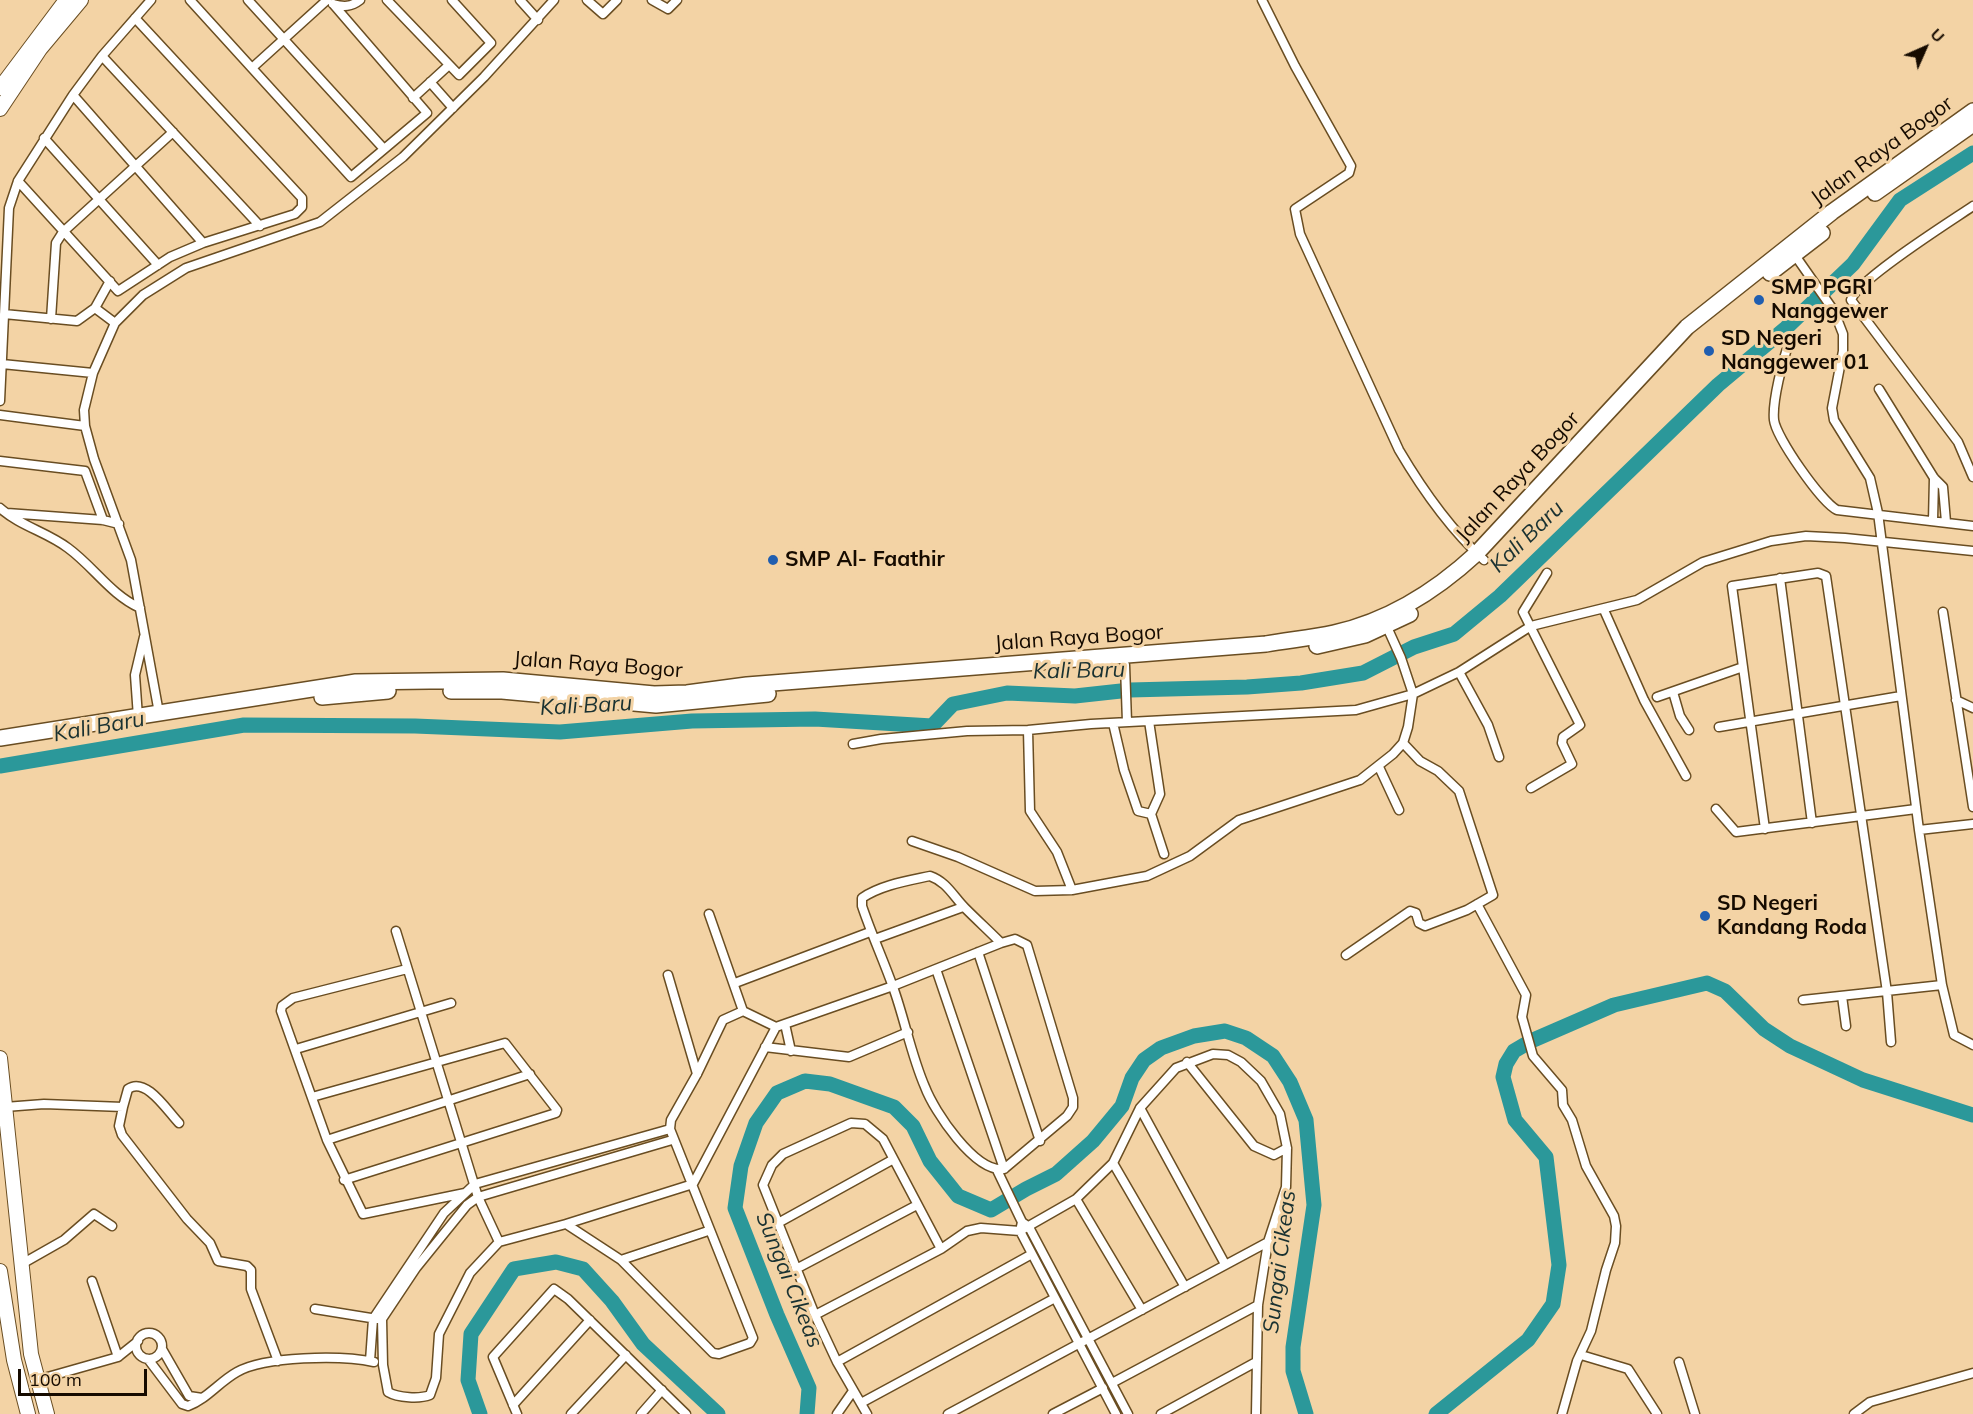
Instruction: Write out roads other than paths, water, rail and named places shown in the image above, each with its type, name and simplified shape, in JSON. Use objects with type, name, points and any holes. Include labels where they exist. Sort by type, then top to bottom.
[{"type":"highway","name":"Jalan Raya Bogor","points":[[1795,255],[1973,111]]},
{"type":"highway","name":"Jalan Raya Bogor","points":[[0,738],[159,713],[357,693],[502,690],[617,703],[692,703],[752,695],[1223,658],[1338,643],[1387,627],[1462,581],[1481,556],[1687,327],[1795,255],[1973,124]]},
{"type":"highway","name":"Jalan Raya Bogor","points":[[0,747],[356,682],[503,680],[617,692],[687,693],[747,685],[1266,644],[1334,633],[1388,615],[1481,556]]},
{"type":"main road","points":[[0,88],[66,0]]},
{"type":"main road","points":[[0,109],[40,49],[81,0]]},
{"type":"main road","points":[[0,1058],[4,1143],[20,1265],[37,1380],[47,1414]]},
{"type":"main road","points":[[0,1271],[1,1289],[14,1360],[28,1414]]},
{"type":"street","points":[[0,401],[9,208],[18,181],[73,95],[102,56],[151,0]]},
{"type":"street","points":[[190,0],[351,177],[427,113],[329,1]]},
{"type":"street","points":[[248,0],[384,149]]},
{"type":"street","points":[[329,1],[344,7],[360,0]]},
{"type":"street","points":[[387,0],[459,75],[491,43],[452,0]]},
{"type":"street","points":[[159,713],[131,560],[94,459],[85,426],[84,410],[93,373],[115,323],[142,295],[186,268],[320,222],[403,157],[538,20],[554,0]]},
{"type":"street","points":[[587,0],[603,14],[617,0]]},
{"type":"street","points":[[652,0],[668,9],[677,0]]},
{"type":"street","points":[[1262,0],[1295,66],[1351,166],[1349,173],[1294,209],[1300,234],[1399,450],[1418,480],[1481,556]]},
{"type":"street","points":[[252,68],[282,38],[329,1]]},
{"type":"street","points":[[526,2],[538,20]]},
{"type":"street","points":[[18,181],[118,291],[170,257],[203,243],[295,214],[302,207],[302,198],[135,18]]},
{"type":"street","points":[[102,56],[260,226]]},
{"type":"street","points":[[413,98],[449,65]]},
{"type":"street","points":[[430,82],[453,108]]},
{"type":"street","points":[[73,95],[203,243]]},
{"type":"street","points":[[51,319],[56,243],[63,232],[173,132]]},
{"type":"street","points":[[44,138],[158,265]]},
{"type":"street","points":[[1973,206],[1869,279],[1853,293],[1851,300],[1958,442],[1973,477]]},
{"type":"street","points":[[1795,255],[1834,311],[1844,343],[1832,408],[1834,420],[1870,478],[1878,513],[1900,696],[1942,985],[1953,1035],[1973,1045]]},
{"type":"street","points":[[4,314],[77,321],[94,308],[110,281]]},
{"type":"street","points":[[94,308],[115,323]]},
{"type":"street","points":[[1789,342],[1775,400],[1774,423],[1824,501],[1837,510],[1878,513],[1973,526]]},
{"type":"street","points":[[2,364],[93,373]]},
{"type":"street","points":[[1879,389],[1934,478],[1940,482],[1944,492],[1946,522]]},
{"type":"street","points":[[0,415],[85,426]]},
{"type":"street","points":[[0,461],[86,471],[103,520]]},
{"type":"street","points":[[1933,521],[1934,478]]},
{"type":"street","points":[[3,510],[103,520],[119,524]]},
{"type":"street","points":[[3,510],[68,548],[122,599],[140,608]]},
{"type":"street","points":[[853,744],[967,731],[1028,730],[1127,722],[1356,710],[1413,694],[1459,672],[1531,626],[1604,610],[1651,594],[1718,555],[1771,541],[1806,536],[1882,541],[1973,551]]},
{"type":"street","points":[[1531,788],[1572,764],[1562,743],[1563,737],[1580,725],[1523,612],[1547,573]]},
{"type":"street","points":[[1765,829],[1732,586],[1818,573],[1826,576],[1887,992],[1891,1042]]},
{"type":"street","points":[[1780,578],[1812,823]]},
{"type":"street","points":[[1604,610],[1644,700],[1686,776]]},
{"type":"street","points":[[1943,612],[1973,807]]},
{"type":"street","points":[[912,841],[958,857],[1027,889],[1051,892],[1072,890],[1147,876],[1190,856],[1239,820],[1360,780],[1380,767],[1403,743],[1413,694],[1401,658],[1387,627]]},
{"type":"street","points":[[138,717],[135,668],[145,633]]},
{"type":"street","points":[[1125,665],[1127,722]]},
{"type":"street","points":[[1657,697],[1743,667]]},
{"type":"street","points":[[1459,672],[1488,725],[1499,757]]},
{"type":"street","points":[[1673,692],[1680,716],[1689,730]]},
{"type":"street","points":[[1719,727],[1900,696]]},
{"type":"street","points":[[1956,700],[1973,708]]},
{"type":"street","points":[[1149,721],[1160,794],[1150,814],[1164,854]]},
{"type":"street","points":[[1113,723],[1131,794],[1138,811],[1150,814]]},
{"type":"street","points":[[1028,730],[1030,811],[1057,852],[1072,890]]},
{"type":"street","points":[[1346,955],[1410,910],[1416,913],[1419,923],[1425,926],[1493,895],[1483,870],[1470,817],[1459,791],[1438,771],[1420,760],[1403,743]]},
{"type":"street","points":[[1380,767],[1399,810]]},
{"type":"street","points":[[1716,809],[1736,832],[1916,809]]},
{"type":"street","points":[[1919,830],[1973,824]]},
{"type":"street","points":[[1001,943],[963,907],[939,879],[930,876],[903,882],[862,898],[872,936],[893,986],[925,1088],[943,1118],[971,1155],[1001,1169]]},
{"type":"street","points":[[1477,904],[1526,995],[1523,1024],[1533,1056],[1562,1090],[1563,1105],[1572,1120],[1586,1166],[1614,1216],[1616,1226],[1615,1243],[1591,1331],[1573,1374],[1562,1414]]},
{"type":"street","points":[[735,982],[963,907]]},
{"type":"street","points":[[709,914],[735,982],[743,1011],[776,1027]]},
{"type":"street","points":[[396,931],[449,1101],[460,1144],[478,1197],[499,1242]]},
{"type":"street","points":[[672,1140],[478,1197],[450,1224],[377,1319],[386,1388],[394,1395],[430,1395],[436,1378],[436,1351],[442,1327],[470,1273],[499,1242],[566,1224],[693,1184],[776,1027],[893,986],[1015,939],[1027,945],[1073,1098],[1072,1107],[1067,1116],[1040,1141],[1001,1169]]},
{"type":"street","points":[[978,952],[1040,1141]]},
{"type":"street","points":[[407,969],[292,998],[282,1006],[281,1011],[327,1140],[344,1180],[365,1215],[465,1193]]},
{"type":"street","points":[[936,969],[1001,1169],[1001,1180],[1023,1227],[1032,1254],[1116,1414]]},
{"type":"street","points":[[668,975],[697,1074]]},
{"type":"street","points":[[1803,1000],[1942,985]]},
{"type":"street","points":[[1842,996],[1846,1026]]},
{"type":"street","points":[[296,1049],[422,1013],[451,1002]]},
{"type":"street","points":[[566,1224],[621,1260],[713,1353],[719,1354],[750,1343],[753,1338],[708,1231],[693,1184],[669,1129],[671,1120],[697,1074],[723,1020],[743,1011]]},
{"type":"street","points":[[785,1024],[791,1051]]},
{"type":"street","points":[[765,1047],[849,1057],[908,1032]]},
{"type":"street","points":[[312,1097],[505,1043],[557,1110],[556,1113],[344,1180]]},
{"type":"street","points":[[815,1315],[941,1249],[974,1229],[1023,1227],[1076,1199],[1113,1163],[1140,1108],[1176,1068],[1213,1054],[1228,1055],[1253,1072],[1280,1114],[1287,1148],[1286,1188],[1268,1242],[1258,1305],[1256,1414]]},
{"type":"street","points":[[1187,1062],[1254,1146],[1274,1155],[1287,1148]]},
{"type":"street","points":[[327,1140],[530,1074]]},
{"type":"street","points":[[179,1123],[149,1090],[141,1086],[130,1087],[119,1126],[122,1135],[187,1219],[210,1243],[218,1262],[248,1266],[251,1270],[251,1289],[278,1361]]},
{"type":"street","points":[[4,1109],[44,1104],[123,1107]]},
{"type":"street","points":[[1140,1108],[1225,1264]]},
{"type":"street","points":[[867,1414],[837,1362],[815,1315],[763,1185],[772,1164],[783,1154],[856,1123],[875,1131],[883,1139],[892,1160],[941,1249]]},
{"type":"street","points":[[370,1361],[377,1319],[444,1213],[475,1184],[669,1129]]},
{"type":"street","points":[[778,1223],[892,1160]]},
{"type":"street","points":[[1113,1163],[1185,1287]]},
{"type":"street","points":[[1076,1199],[1142,1310]]},
{"type":"street","points":[[435,1200],[444,1213]]},
{"type":"street","points":[[796,1269],[917,1205]]},
{"type":"street","points":[[20,1265],[64,1240],[94,1214],[112,1226]]},
{"type":"street","points":[[1023,1227],[1128,1414]]},
{"type":"street","points":[[621,1260],[708,1231]]},
{"type":"street","points":[[949,1414],[1268,1242]]},
{"type":"street","points":[[837,1362],[1032,1254]]},
{"type":"street","points":[[92,1281],[118,1357]]},
{"type":"street","points":[[590,1320],[515,1410],[493,1357],[554,1289],[590,1320],[686,1414]]},
{"type":"street","points":[[861,1403],[1055,1298]]},
{"type":"street","points":[[1112,1383],[1258,1305]]},
{"type":"street","points":[[315,1309],[377,1319]]},
{"type":"street","points":[[118,1357],[146,1334],[154,1335],[161,1342],[162,1349],[189,1396],[202,1398]]},
{"type":"street","points":[[138,1341],[138,1352],[146,1358],[182,1404],[188,1406],[239,1371],[255,1363],[310,1359],[370,1361],[383,1365]]},
{"type":"street","points":[[37,1380],[118,1357],[157,1357],[162,1349]]},
{"type":"street","points":[[571,1414],[626,1355]]},
{"type":"street","points":[[1581,1355],[1628,1369],[1657,1414]]},
{"type":"street","points":[[1161,1414],[1256,1362]]},
{"type":"street","points":[[1679,1362],[1695,1414]]},
{"type":"street","points":[[1854,1414],[1870,1402],[1973,1372]]},
{"type":"street","points":[[1053,1414],[1103,1388]]},
{"type":"street","points":[[640,1414],[662,1390]]},
{"type":"street","points":[[837,1414],[853,1391]]},
{"type":"waterway","name":"Kali Baru","points":[[0,766],[244,725],[415,726],[560,732],[692,721],[815,719],[932,726],[953,704],[1007,693],[1075,696],[1130,690],[1247,687],[1301,683],[1363,673],[1414,647],[1454,634],[1500,596],[1718,385],[1786,328],[1853,264],[1900,200],[1973,153]]},
{"type":"waterway","name":"Sungai Cikeas","points":[[1436,1414],[1528,1340],[1553,1304],[1559,1265],[1546,1157],[1515,1120],[1503,1077],[1506,1064],[1514,1051],[1531,1041],[1614,1005],[1707,983],[1725,991],[1764,1029],[1790,1046],[1863,1080],[1973,1115]]},
{"type":"waterway","name":"Sungai Cikeas","points":[[807,1414],[809,1388],[777,1315],[735,1208],[741,1166],[756,1123],[777,1093],[805,1081],[830,1084],[894,1107],[913,1126],[930,1161],[958,1196],[991,1210],[1056,1174],[1093,1141],[1122,1106],[1132,1078],[1144,1060],[1161,1048],[1194,1036],[1225,1031],[1246,1038],[1273,1056],[1290,1082],[1306,1120],[1314,1205],[1293,1347],[1293,1371],[1306,1414]]},
{"type":"waterway","name":"Sungai Cikeas","points":[[480,1414],[468,1380],[471,1334],[514,1269],[556,1262],[583,1269],[612,1301],[643,1344],[718,1414]]},
{"type":"place","name":"SMP PGRI Nanggewer","points":[[1759,300]]},
{"type":"place","name":"SD Negeri Nanggewer 01","points":[[1709,351]]},
{"type":"place","name":"SMP Al- Faathir","points":[[773,560]]},
{"type":"place","name":"SD Negeri Kandang Roda","points":[[1705,916]]}]
